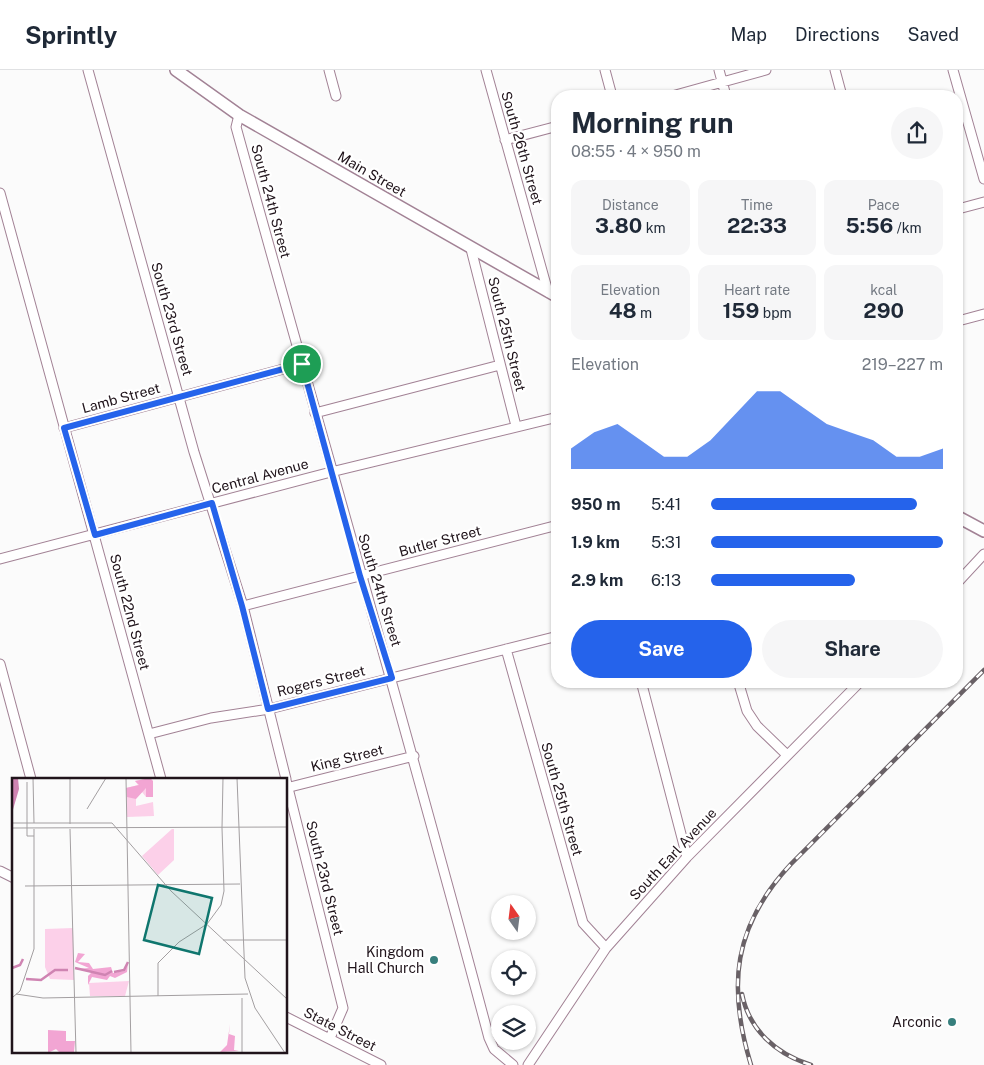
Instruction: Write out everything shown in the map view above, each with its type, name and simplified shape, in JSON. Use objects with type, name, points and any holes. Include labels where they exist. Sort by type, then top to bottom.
[{"type":"main road","name":"Main Street","points":[[176,70],[239,115],[551,294]]},
{"type":"main road","points":[[963,519],[984,531]]},
{"type":"street","name":"South 23rd Street","points":[[88,70],[194,452],[212,503],[242,606],[285,778]]},
{"type":"street","points":[[329,70],[336,96]]},
{"type":"street","name":"South 26th Street","points":[[486,70],[551,288]]},
{"type":"street","points":[[605,70],[610,90]]},
{"type":"street","points":[[719,70],[724,90]]},
{"type":"street","points":[[695,90],[766,70]]},
{"type":"street","points":[[835,70],[840,90]]},
{"type":"street","points":[[953,70],[959,90]]},
{"type":"street","points":[[963,105],[984,179]]},
{"type":"street","name":"South 24th Street","points":[[239,115],[236,127],[360,576],[414,756],[490,1038],[494,1049],[513,1065]]},
{"type":"street","points":[[506,140],[551,128]]},
{"type":"street","name":"South 22nd Street","points":[[0,193],[2,209],[95,535],[161,778]]},
{"type":"street","points":[[963,208],[984,202]]},
{"type":"street","name":"South 25th Street","points":[[471,249],[516,426]]},
{"type":"street","points":[[963,320],[984,314]]},
{"type":"street","name":"Lamb Street","points":[[64,428],[302,364]]},
{"type":"street","points":[[315,413],[500,365]]},
{"type":"street","name":"Central Avenue","points":[[0,559],[331,472],[551,418]]},
{"type":"street","name":"Butler Street","points":[[242,606],[551,526]]},
{"type":"street","points":[[963,577],[984,554]]},
{"type":"street","name":"Rogers Street","points":[[149,734],[211,718],[268,709],[551,638]]},
{"type":"street","name":"South 25th Street","points":[[506,649],[583,924],[606,948]]},
{"type":"street","points":[[0,664],[31,778]]},
{"type":"street","points":[[643,688],[687,857]]},
{"type":"street","points":[[740,688],[747,711],[757,726],[787,755]]},
{"type":"street","name":"South Earl Avenue","points":[[528,1065],[606,948],[687,857],[854,688]]},
{"type":"street","name":"King Street","points":[[288,784],[414,756]]},
{"type":"street","name":"South 23rd Street","points":[[288,788],[343,1008],[330,1038]]},
{"type":"street","points":[[0,871],[12,877]]},
{"type":"street","name":"State Street","points":[[288,1018],[381,1065]]},
{"type":"railway","points":[[751,1065],[743,1036],[738,983],[740,958],[757,910],[772,887],[791,864],[984,670]]},
{"type":"railway","points":[[742,994],[751,1019],[766,1039],[786,1054],[811,1065]]},
{"type":"place","name":"Kingdom Hall Church","points":[[434,960]]},
{"type":"place","name":"Arconic","points":[[952,1022]]},
{"type":"route","points":[[302,364],[360,576],[392,678],[268,709],[242,606],[212,503],[95,535],[64,428],[302,364]]}]
